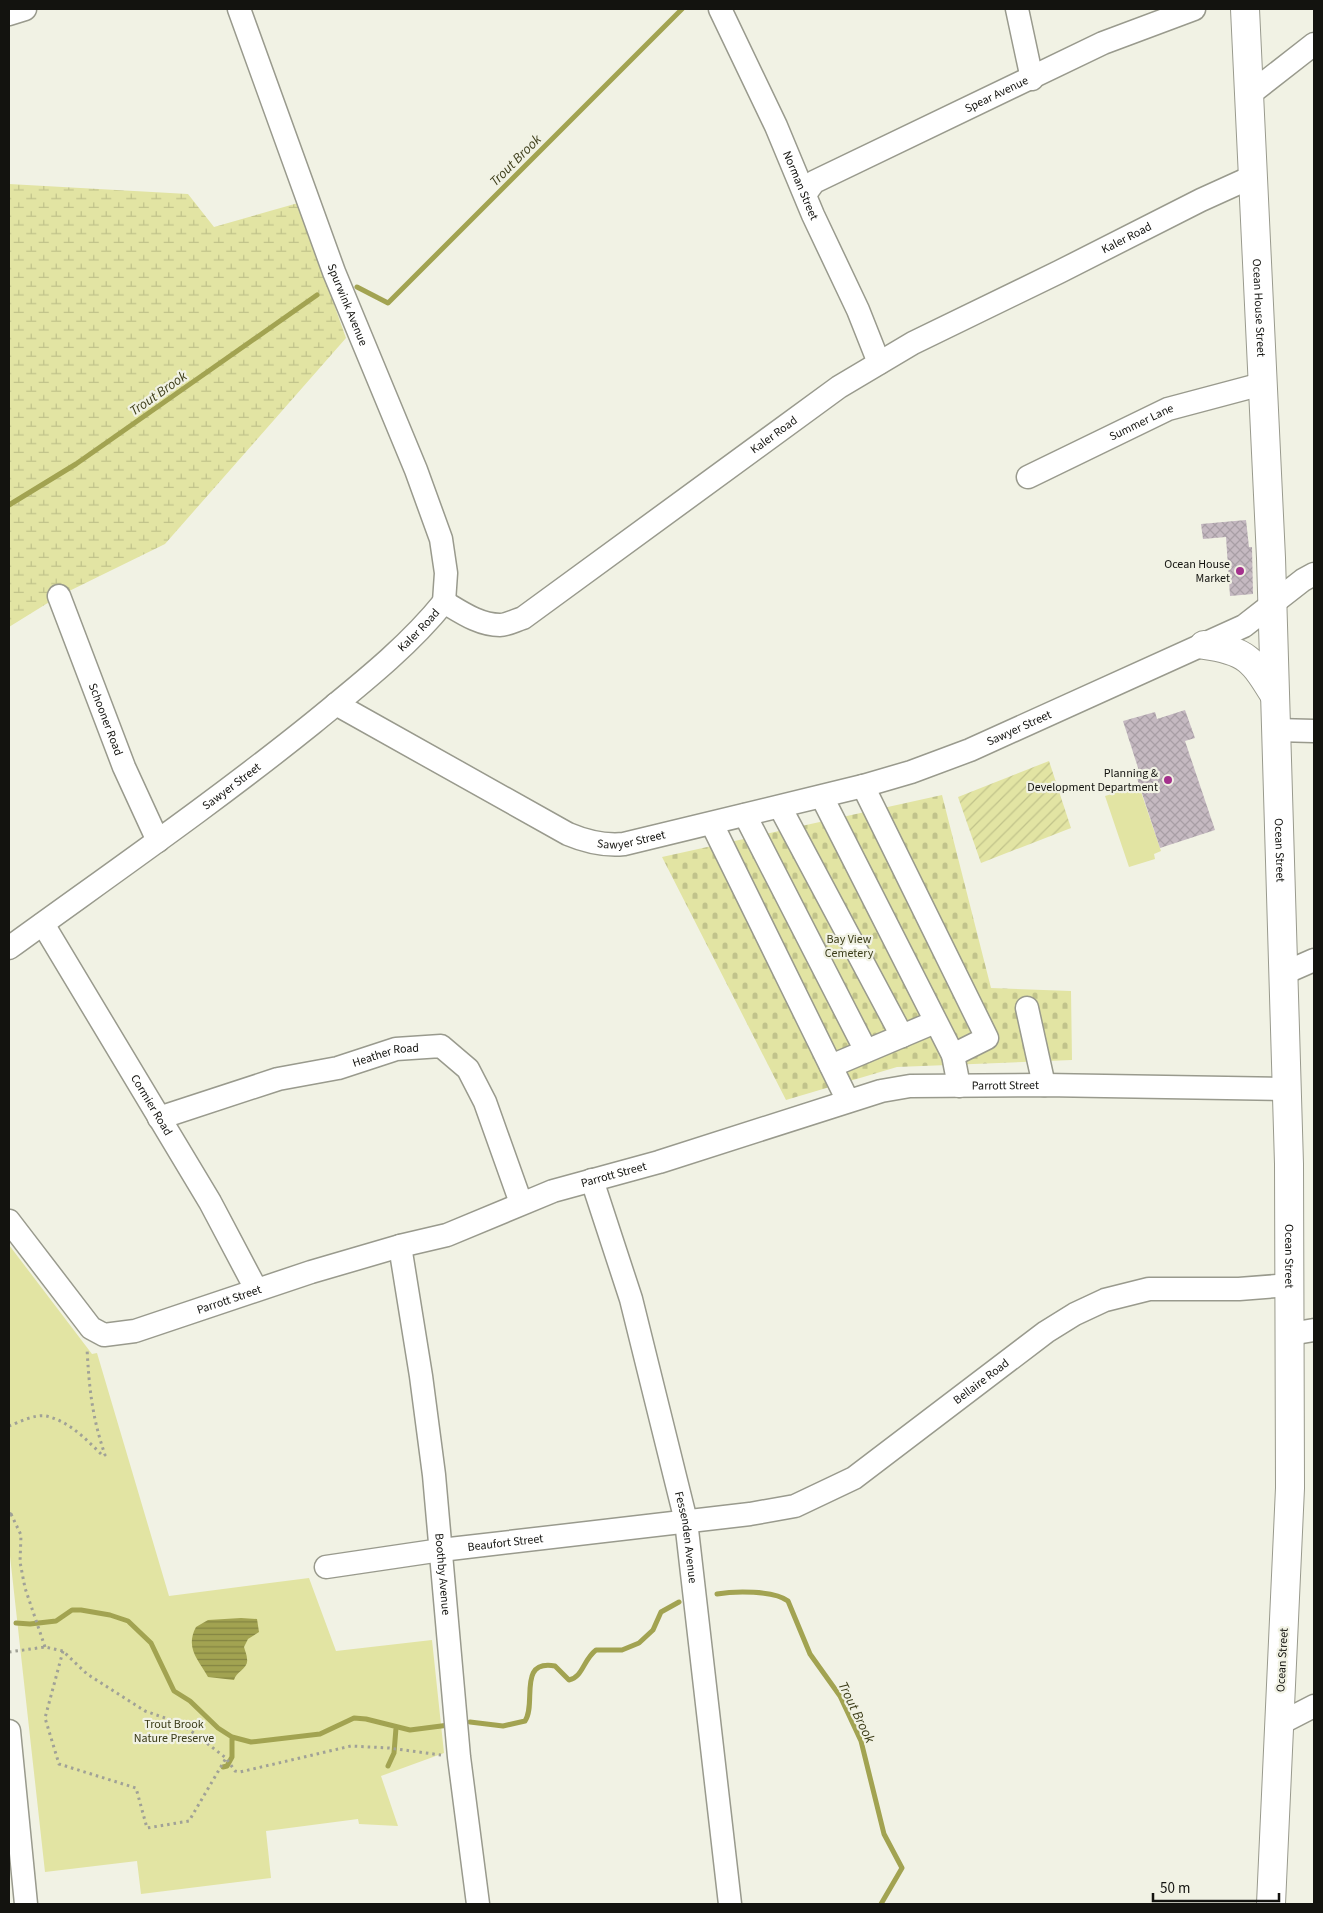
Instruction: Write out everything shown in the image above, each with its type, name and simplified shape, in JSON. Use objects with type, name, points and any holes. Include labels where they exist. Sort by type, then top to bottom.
[{"type":"main road","name":"Ocean House Street","points":[[1245,9],[1270,530],[1271,607]]},
{"type":"main road","name":"Ocean Street","points":[[1271,607],[1276,697],[1290,1285],[1302,1332],[1290,1488],[1271,1904]]},
{"type":"main road","points":[[1204,645],[1230,648],[1246,657],[1258,669],[1276,697]]},
{"type":"street","points":[[9,14],[25,9]]},
{"type":"street","name":"Spurwink Avenue","points":[[239,9],[334,272],[416,470],[441,539],[446,573],[444,602]]},
{"type":"street","name":"Norman Street","points":[[720,9],[806,193],[813,214],[858,310],[880,363]]},
{"type":"street","points":[[1018,9],[1032,79]]},
{"type":"street","name":"Spear Avenue","points":[[806,193],[814,182],[1032,79],[1103,43],[1194,9]]},
{"type":"street","points":[[1250,94],[1314,44]]},
{"type":"street","name":"Kaler Road","points":[[336,704],[426,625],[444,602],[468,617],[484,622],[501,625],[523,618],[839,387],[913,343],[1201,200],[1254,176]]},
{"type":"street","name":"Summer Lane","points":[[1028,477],[1168,409],[1262,384]]},
{"type":"street","name":"Sawyer Street","points":[[9,948],[268,760],[336,704],[411,744],[528,813],[581,840],[610,846],[712,824],[822,797],[911,772],[970,750],[1244,626],[1271,607],[1303,580],[1314,574]]},
{"type":"street","name":"Schooner Road","points":[[60,596],[124,767],[158,841]]},
{"type":"street","points":[[1276,730],[1314,731]]},
{"type":"street","points":[[863,786],[987,1038],[953,1055]]},
{"type":"street","points":[[822,797],[953,1055],[959,1086]]},
{"type":"street","points":[[780,807],[902,1036]]},
{"type":"street","points":[[745,816],[866,1052]]},
{"type":"street","points":[[712,824],[848,1101]]},
{"type":"street","name":"Cormier Road","points":[[43,924],[210,1202],[256,1289]]},
{"type":"street","points":[[1282,974],[1314,960]]},
{"type":"street","points":[[1027,1008],[1044,1085]]},
{"type":"street","points":[[832,1066],[935,1022]]},
{"type":"street","name":"Heather Road","points":[[159,1118],[278,1079],[338,1068],[396,1049],[441,1046],[468,1069],[485,1102],[521,1203]]},
{"type":"street","name":"Parrott Street","points":[[91,1328],[104,1335],[134,1331],[256,1289],[400,1246],[447,1235],[553,1191],[659,1162],[881,1091],[910,1086],[1044,1085],[1286,1089]]},
{"type":"street","name":"Fessenden Avenue","points":[[592,1180],[631,1299],[686,1521],[730,1904]]},
{"type":"street","points":[[9,1221],[91,1328]]},
{"type":"street","name":"Boothby Avenue","points":[[400,1246],[422,1385],[441,1550],[458,1757],[478,1904]]},
{"type":"street","name":"Bellaire Road","points":[[686,1521],[750,1514],[794,1506],[854,1478],[1046,1332],[1075,1314],[1105,1300],[1149,1289],[1239,1289],[1290,1285]]},
{"type":"street","name":"Beaufort Street","points":[[326,1566],[441,1550],[609,1532],[686,1521]]},
{"type":"street","points":[[1279,1724],[1314,1706]]},
{"type":"street","points":[[9,1731],[26,1904]]},
{"type":"path","points":[[9,1426],[22,1420],[45,1416],[78,1433],[103,1456],[105,1455],[95,1426],[89,1395],[86,1342],[91,1328]]},
{"type":"path","points":[[9,1514],[20,1535],[20,1562],[25,1588],[45,1648]]},
{"type":"path","points":[[9,1652],[45,1648],[63,1651],[87,1674],[145,1711],[171,1720],[191,1731],[226,1758],[236,1771],[246,1772],[351,1746],[389,1748],[458,1757]]},
{"type":"path","points":[[63,1651],[45,1718],[59,1764],[136,1788],[147,1828],[189,1821],[226,1758]]},
{"type":"green space","points":[[9,184],[188,194],[214,227],[298,203],[346,338],[165,544],[59,596],[9,627]]},
{"type":"green space","points":[[1049,761],[1071,828],[981,863],[958,797]]},
{"type":"green space","points":[[1139,786],[1161,851],[1154,854],[1155,859],[1129,867],[1105,796]]},
{"type":"green space","name":"Bay View Cemetery","points":[[942,795],[991,988],[1071,991],[1072,1060],[897,1067],[786,1100],[662,857]]},
{"type":"green space","name":"Trout Brook Nature Preserve","points":[[9,1245],[92,1354],[97,1353],[169,1596],[309,1578],[336,1651],[432,1640],[444,1753],[381,1776],[398,1826],[359,1824],[358,1819],[266,1831],[271,1878],[141,1894],[137,1861],[45,1872],[9,1547]]},
{"type":"shaded area","points":[[257,1619],[259,1632],[248,1639],[244,1647],[247,1658],[246,1665],[234,1680],[208,1677],[192,1647],[193,1634],[196,1627],[208,1620]]},
{"type":"building","points":[[1246,520],[1249,547],[1252,547],[1253,594],[1230,596],[1226,537],[1203,539],[1201,524]]},
{"type":"building","name":"Planning & Development Department","points":[[1185,710],[1195,738],[1185,741],[1215,830],[1160,848],[1136,775],[1140,774],[1123,721],[1155,712],[1157,719]]},
{"type":"waterway","name":"Trout Brook","points":[[357,287],[388,303],[682,9]]},
{"type":"waterway","name":"Trout Brook","points":[[9,505],[76,464],[317,295]]},
{"type":"waterway","name":"Trout Brook","points":[[717,1594],[733,1592],[764,1593],[782,1597],[788,1601],[810,1654],[840,1696],[861,1741],[884,1834],[902,1868],[881,1904]]},
{"type":"waterway","name":"Trout Brook","points":[[470,1722],[503,1726],[525,1721],[528,1713],[530,1684],[536,1669],[543,1666],[555,1666],[569,1680],[574,1678],[596,1650],[622,1650],[639,1643],[653,1630],[661,1612],[679,1602]]},
{"type":"waterway","name":"Trout Brook","points":[[16,1623],[30,1624],[56,1621],[72,1610],[110,1615],[128,1621],[151,1643],[174,1691],[190,1701],[218,1728],[232,1737],[251,1742],[320,1734],[354,1718],[366,1719],[410,1730],[449,1725]]},
{"type":"waterway","points":[[388,1766],[394,1753],[396,1728]]},
{"type":"waterway","points":[[223,1767],[227,1766],[232,1757],[232,1737]]},
{"type":"place","name":"Ocean House Market","points":[[1240,571]]},
{"type":"place","name":"Planning & Development Department","points":[[1168,780]]}]
